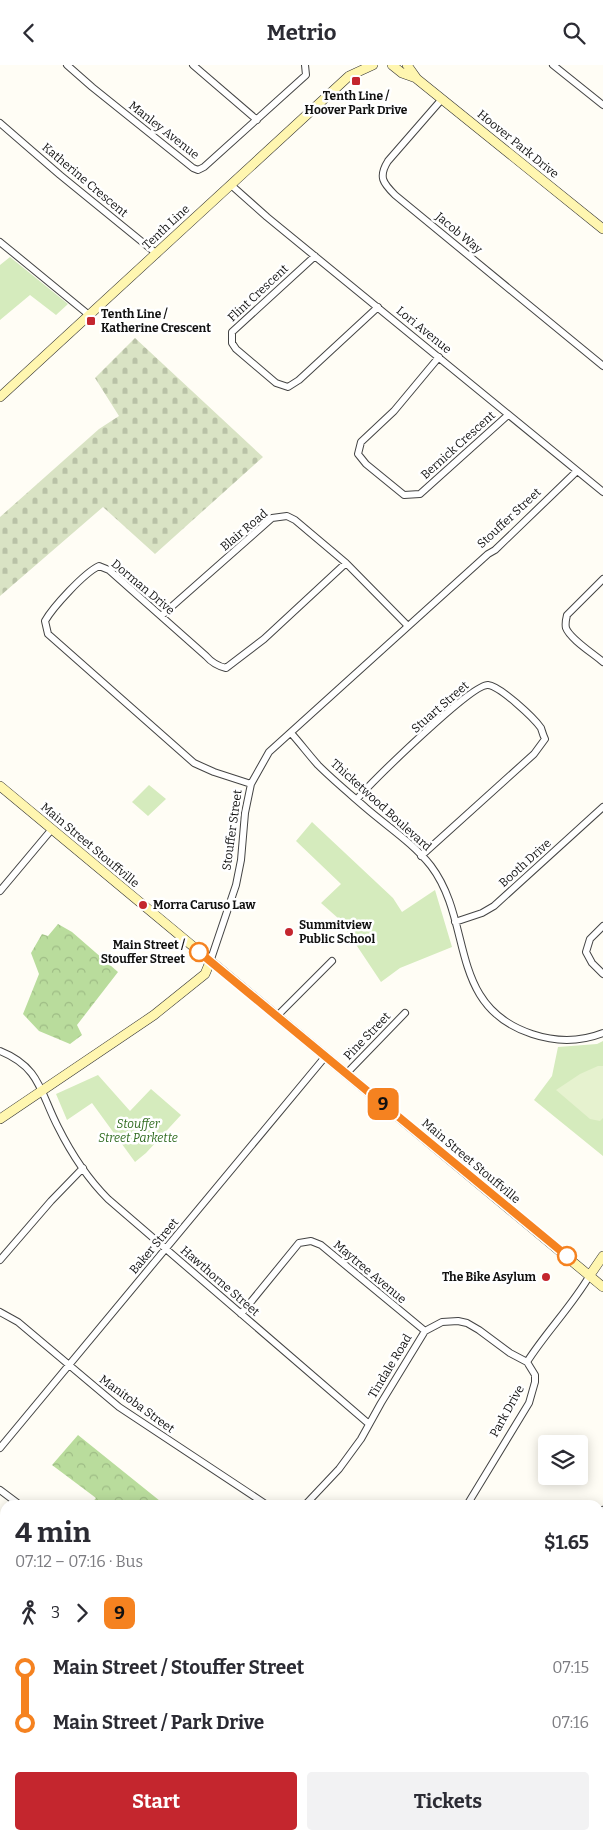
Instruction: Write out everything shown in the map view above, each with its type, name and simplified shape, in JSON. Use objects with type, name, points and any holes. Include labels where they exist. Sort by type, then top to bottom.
[{"type":"street","name":"Manley Avenue","points":[[67,65],[154,137],[198,170],[204,167],[258,120],[306,75],[306,65]]},
{"type":"street","points":[[193,65],[258,120]]},
{"type":"street","name":"Tenth Line","points":[[350,76],[354,65]]},
{"type":"street","name":"Tenth Line","points":[[0,397],[350,76],[373,65]]},
{"type":"street","name":"Hoover Park Drive","points":[[392,65],[402,73],[417,79]]},
{"type":"street","name":"Hoover Park Drive","points":[[407,65],[417,79],[603,229]]},
{"type":"street","points":[[553,65],[603,104]]},
{"type":"street","name":"Jacob Way","points":[[442,99],[388,161],[382,172],[384,184],[603,367]]},
{"type":"street","name":"Katherine Crescent","points":[[0,123],[60,175],[157,253]]},
{"type":"street","name":"Lori Avenue","points":[[231,185],[603,492]]},
{"type":"street","points":[[0,243],[90,315]]},
{"type":"street","name":"Flint Crescent","points":[[315,256],[232,333],[232,343],[236,349],[276,383],[288,387],[300,380],[378,307]]},
{"type":"street","name":"Bernick Crescent","points":[[439,357],[394,411],[361,442],[358,454],[366,464],[404,495],[420,494],[508,415]]},
{"type":"street","name":"Stouffer Street","points":[[0,1119],[154,1015],[205,974],[236,885],[251,784],[269,751],[495,550],[577,471]]},
{"type":"street","name":"Blair Road","points":[[162,617],[265,523],[279,515],[295,520],[346,563],[408,626]]},
{"type":"street","name":"Dorman Drive","points":[[251,784],[214,772],[194,763],[62,647],[48,633],[45,621],[49,613],[83,576],[99,566],[109,570],[212,663],[218,667],[226,668],[264,639],[346,563]]},
{"type":"street","points":[[603,579],[567,615],[566,627],[574,638],[603,662]]},
{"type":"street","name":"Stuart Street","points":[[357,799],[464,699],[482,686],[490,685],[503,692],[541,728],[545,739],[534,754],[422,855]]},
{"type":"street","name":"Thicketwood Boulevard","points":[[291,733],[318,764],[422,855],[438,876],[446,890],[470,978],[485,1001],[499,1016],[520,1029],[541,1037],[568,1041],[590,1038],[603,1033]]},
{"type":"street","name":"Main Street Stouffville","points":[[0,786],[603,1287]]},
{"type":"street","name":"Booth Drive","points":[[455,922],[482,913],[494,906],[603,807]]},
{"type":"street","points":[[0,891],[52,829]]},
{"type":"street","points":[[603,926],[590,939],[586,951],[592,963],[603,974]]},
{"type":"street","points":[[277,1016],[332,961]]},
{"type":"street","name":"Pine Street","points":[[346,1074],[405,1013]]},
{"type":"street","points":[[0,1051],[22,1061],[34,1074],[42,1092]]},
{"type":"street","name":"Baker Street","points":[[0,1448],[325,1057]]},
{"type":"street","name":"Hawthorne Street","points":[[42,1092],[58,1129],[98,1189],[369,1424]]},
{"type":"street","points":[[0,1260],[51,1201],[83,1168]]},
{"type":"street","name":"Maytree Avenue","points":[[241,1314],[299,1243],[310,1241],[320,1245],[425,1331]]},
{"type":"street","points":[[527,1362],[542,1338],[581,1290],[603,1256]]},
{"type":"street","name":"Manitoba Street","points":[[0,1312],[18,1322],[140,1423],[260,1500]]},
{"type":"street","name":"Tindale Road","points":[[310,1500],[339,1469],[361,1439],[425,1331],[442,1322],[458,1321],[467,1323],[479,1329],[510,1353],[527,1362]]},
{"type":"street","name":"Park Drive","points":[[469,1500],[529,1403],[536,1382],[532,1368],[527,1362]]},
{"type":"street","points":[[0,1489],[14,1500]]},
{"type":"green space","points":[[10,257],[68,304],[56,315],[30,295],[0,320],[0,265]]},
{"type":"green space","points":[[135,338],[263,457],[155,554],[103,507],[0,596],[0,517],[99,429],[119,416],[95,378]]},
{"type":"green space","points":[[149,785],[166,799],[148,816],[132,802]]},
{"type":"green space","points":[[312,822],[393,898],[402,912],[435,890],[452,947],[400,968],[381,982],[339,919],[321,903],[341,884],[296,841]]},
{"type":"green space","points":[[58,924],[72,932],[118,972],[77,1025],[82,1035],[70,1044],[39,1031],[23,1014],[39,974],[31,953],[42,934],[48,936]]},
{"type":"green space","points":[[603,1041],[603,1156],[534,1100],[552,1076],[558,1047],[597,1044]]},
{"type":"green space","points":[[598,1066],[603,1066],[603,1118],[600,1121],[590,1119],[556,1090],[580,1074]]},
{"type":"green space","name":"Stouffer Street Parkette","points":[[98,1075],[130,1111],[151,1089],[181,1115],[146,1153],[135,1162],[92,1103],[67,1120],[56,1094]]},
{"type":"green space","points":[[78,1435],[159,1500],[94,1500],[96,1498],[52,1465]]},
{"type":"bus line","name":"9","points":[[199,952],[469,1177],[567,1256]]},
{"type":"place","name":"Tenth Line / Hoover Park Drive","points":[[356,81]]},
{"type":"place","name":"Tenth Line / Katherine Crescent","points":[[91,321]]},
{"type":"place","name":"Morra Caruso Law","points":[[143,905]]},
{"type":"place","name":"Summitview Public School","points":[[289,932]]},
{"type":"place","name":"Main Street / Stouffer Street","points":[[199,952]]},
{"type":"place","name":"The Bike Asylum","points":[[546,1277]]}]
